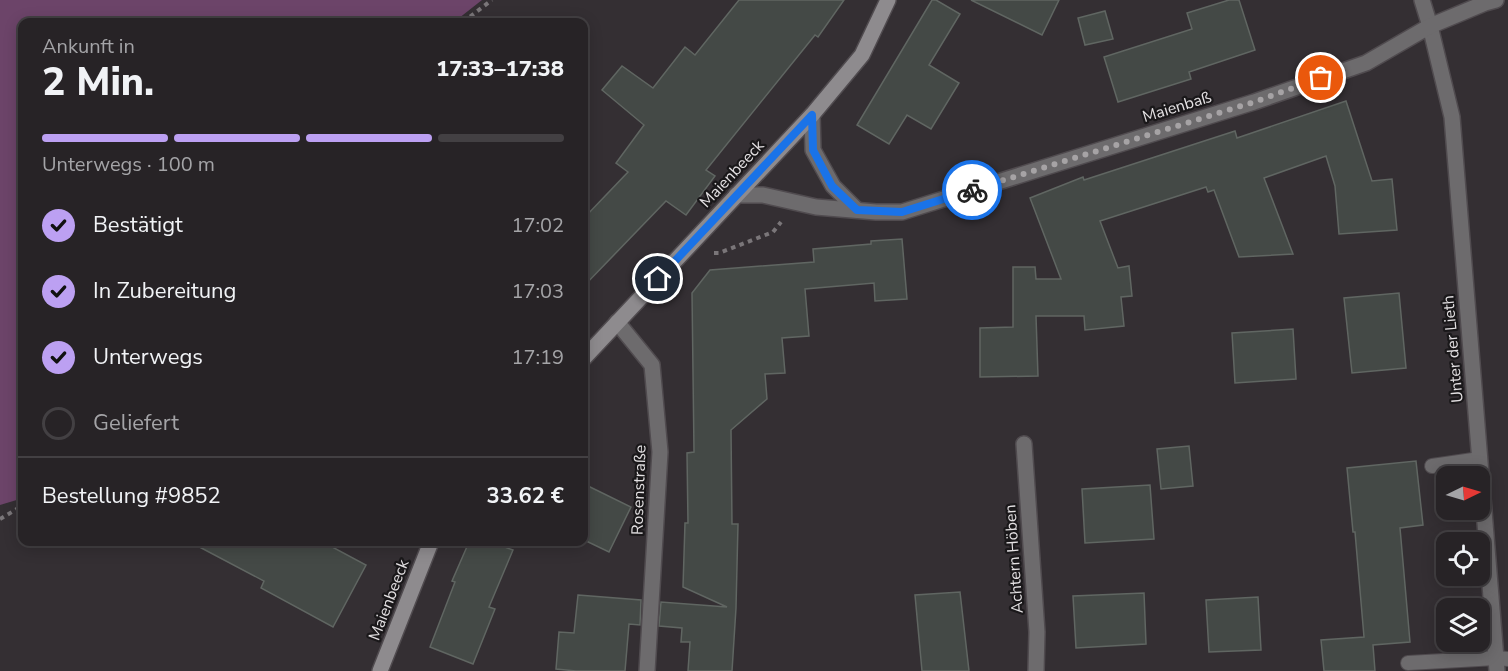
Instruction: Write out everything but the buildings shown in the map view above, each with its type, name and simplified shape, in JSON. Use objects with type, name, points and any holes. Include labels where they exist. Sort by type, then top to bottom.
[{"type":"street","name":"Maienbeeck","points":[[588,354],[812,115],[862,55],[888,0]]},
{"type":"street","name":"Unter der Lieth","points":[[1422,0],[1452,117],[1480,459],[1500,663]]},
{"type":"street","name":"Maienbaß","points":[[736,195],[764,195],[816,207],[902,212],[1254,102],[1366,63],[1430,26],[1496,0]]},
{"type":"street","points":[[812,115],[813,150],[832,186],[857,210]]},
{"type":"street","name":"Rosenstraße","points":[[617,322],[652,365],[660,452],[647,671]]},
{"type":"street","name":"Achtern Höben","points":[[1024,444],[1037,632],[1036,671]]},
{"type":"street","name":"Maienbeeck","points":[[380,671],[429,546]]},
{"type":"lane","points":[[1432,466],[1480,459]]},
{"type":"lane","points":[[1408,663],[1500,663]]},
{"type":"path","points":[[468,18],[492,0]]},
{"type":"path","points":[[685,250],[719,253],[772,232],[796,202]]},
{"type":"path","points":[[0,519],[18,508]]},
{"type":"shaded area","points":[[0,0],[482,0],[459,18],[18,18],[18,500],[0,505]]},
{"type":"way so far","points":[[972,190],[1254,102],[1321,78]]},
{"type":"route","points":[[658,279],[812,115],[813,150],[832,186],[857,210],[902,212],[972,190]]}]
